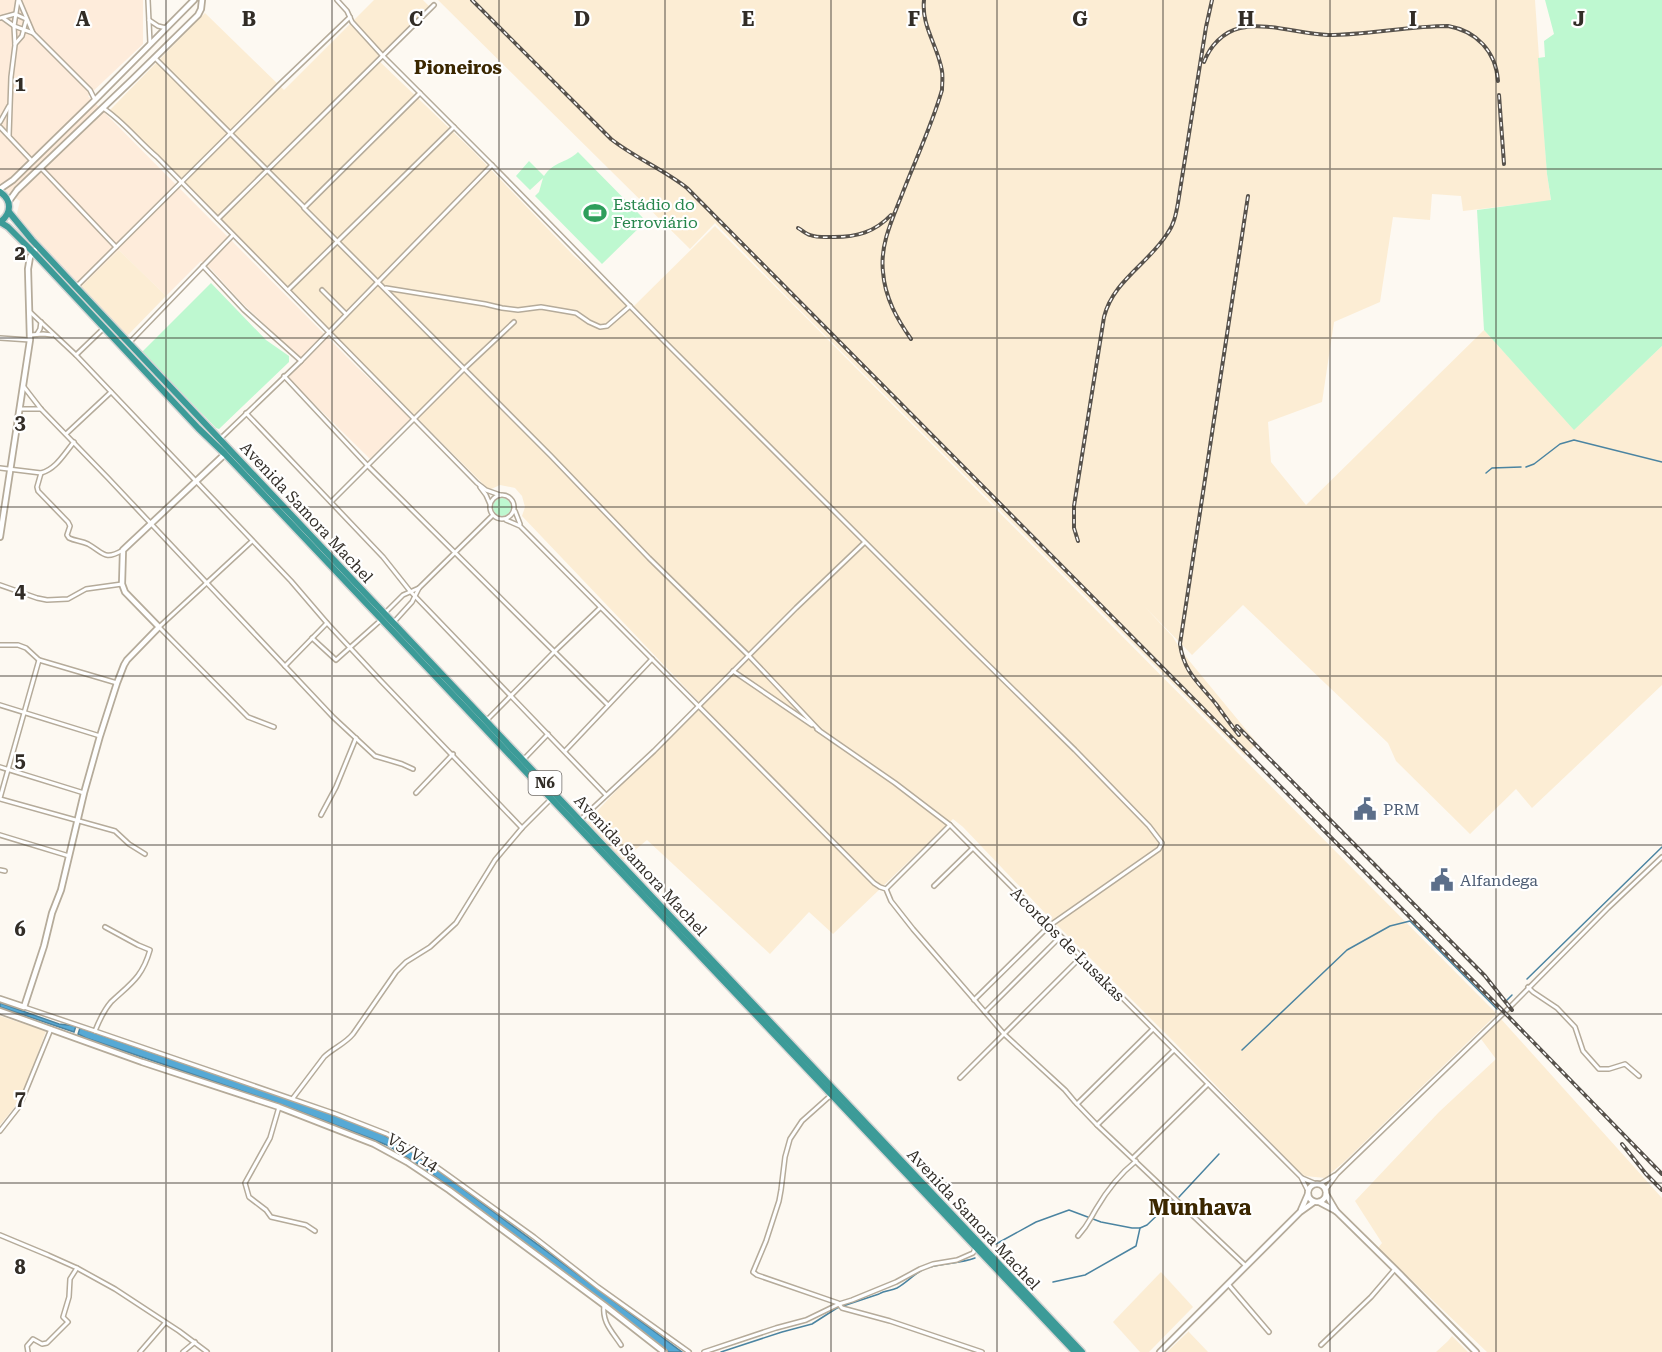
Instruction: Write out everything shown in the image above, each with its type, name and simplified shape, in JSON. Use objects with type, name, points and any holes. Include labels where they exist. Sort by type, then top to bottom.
[{"type":"highway","points":[[0,190],[9,201],[9,212],[0,222]]},
{"type":"highway","name":"Avenida Samora Machel","points":[[9,212],[36,250]]},
{"type":"highway","name":"Avenida Samora Machel","points":[[0,222],[36,250],[130,348],[198,428],[249,475]]},
{"type":"highway","name":"Avenida Samora Machel","points":[[60,275],[76,288],[104,328],[130,348],[204,422],[249,475],[1082,1352]]},
{"type":"highway","points":[[198,428],[204,422]]},
{"type":"highway","name":"Avenida Samora Machel","points":[[383,616],[393,623],[524,760],[554,797],[580,820],[1075,1352]]},
{"type":"street","points":[[9,136],[15,45],[14,26],[19,0]]},
{"type":"street","points":[[19,0],[33,33],[90,90],[106,97],[105,106]]},
{"type":"street","points":[[148,0],[150,45]]},
{"type":"street","points":[[0,190],[95,100],[194,0]]},
{"type":"street","points":[[9,201],[17,190],[198,15],[202,0]]},
{"type":"street","points":[[337,0],[382,55],[865,543],[1075,750],[1149,826],[1162,843],[1159,849],[1049,926],[974,1000]]},
{"type":"street","points":[[218,219],[434,5]]},
{"type":"street","points":[[2,18],[15,14],[27,19]]},
{"type":"street","points":[[76,288],[350,17]]},
{"type":"street","points":[[2,18],[14,26],[33,33]]},
{"type":"street","points":[[15,45],[25,30],[27,19]]},
{"type":"street","points":[[149,20],[158,26],[167,28]]},
{"type":"street","points":[[172,23],[181,32]]},
{"type":"street","points":[[155,58],[819,729]]},
{"type":"street","points":[[124,70],[133,79]]},
{"type":"street","points":[[90,90],[96,105],[105,106],[477,483],[486,495],[493,515],[520,526],[874,883],[886,889]]},
{"type":"street","points":[[304,208],[420,93]]},
{"type":"street","points":[[0,122],[10,105]]},
{"type":"street","points":[[0,127],[32,161]]},
{"type":"street","points":[[288,290],[454,127]]},
{"type":"street","points":[[43,150],[53,157]]},
{"type":"street","points":[[220,439],[330,332],[492,165]]},
{"type":"street","points":[[41,168],[116,247]]},
{"type":"street","points":[[130,348],[202,266],[233,235]]},
{"type":"street","points":[[0,537],[30,338],[28,269],[30,257],[36,250]]},
{"type":"street","points":[[202,266],[244,310],[301,361]]},
{"type":"street","points":[[384,288],[502,308],[541,307],[576,313],[600,327],[607,326],[630,306]]},
{"type":"street","points":[[322,290],[347,314]]},
{"type":"street","points":[[30,311],[76,355],[522,828]]},
{"type":"street","points":[[37,335],[41,322]]},
{"type":"street","points":[[331,503],[513,322]]},
{"type":"street","points":[[76,355],[104,328]]},
{"type":"street","points":[[0,338],[30,338],[43,333],[54,336]]},
{"type":"street","points":[[284,376],[368,466],[608,705]]},
{"type":"street","points":[[24,387],[41,409],[333,717],[375,756],[414,769]]},
{"type":"street","points":[[65,434],[111,392]]},
{"type":"street","points":[[20,409],[41,409]]},
{"type":"street","points":[[246,413],[383,557],[410,591],[606,795]]},
{"type":"street","points":[[0,468],[41,473],[53,467],[74,442]]},
{"type":"street","points":[[41,473],[38,491],[68,522],[70,526],[67,535],[69,538],[87,544],[107,556],[113,556],[152,524],[225,454]]},
{"type":"street","points":[[477,483],[486,490],[510,498],[514,503],[520,526]]},
{"type":"street","points":[[490,505],[493,499],[500,495]]},
{"type":"street","points":[[506,520],[515,510]]},
{"type":"street","points":[[393,623],[416,596],[419,588],[493,515]]},
{"type":"street","points":[[0,999],[24,1007],[61,890],[100,736],[124,665],[159,627],[251,541]]},
{"type":"street","points":[[580,820],[654,751],[865,543]]},
{"type":"street","points":[[123,550],[122,584],[129,597],[248,717],[274,727]]},
{"type":"street","points":[[0,585],[47,600],[68,599],[86,589],[122,584]]},
{"type":"street","points":[[312,638],[336,660],[403,595],[419,588]]},
{"type":"street","points":[[486,721],[601,608]]},
{"type":"street","points":[[285,666],[327,623]]},
{"type":"street","points":[[0,645],[18,645],[26,648],[39,660],[117,683]]},
{"type":"street","points":[[565,751],[652,659]]},
{"type":"street","points":[[39,660],[0,799],[114,831],[129,844],[146,854]]},
{"type":"street","points":[[733,671],[819,729]]},
{"type":"street","points":[[0,705],[100,736]]},
{"type":"street","name":"Acordos de Lusakas","points":[[819,729],[950,825],[1080,958],[1301,1177]]},
{"type":"street","points":[[524,760],[548,734]]},
{"type":"street","points":[[321,815],[336,787],[356,738]]},
{"type":"street","points":[[416,793],[453,754]]},
{"type":"street","points":[[0,767],[84,793]]},
{"type":"street","points":[[293,1099],[324,1057],[353,1034],[401,966],[430,947],[456,924],[488,871],[522,828],[554,797]]},
{"type":"street","points":[[886,889],[950,825]]},
{"type":"street","points":[[0,835],[69,856]]},
{"type":"street","points":[[934,886],[973,848]]},
{"type":"street","points":[[1160,1352],[1300,1212],[1324,1199],[1326,1191],[1337,1174],[1662,857]]},
{"type":"street","points":[[886,889],[891,901],[913,929],[1004,1034],[1246,1266]]},
{"type":"street","points":[[95,1031],[107,1008],[133,983],[147,960],[150,950],[105,927]]},
{"type":"street","points":[[985,1012],[1060,937]]},
{"type":"street","points":[[960,1078],[1080,958]]},
{"type":"street","points":[[1528,987],[1557,1008],[1575,1028],[1583,1051],[1599,1069],[1609,1069],[1625,1064],[1639,1076]]},
{"type":"street","name":"V5/V14","points":[[24,1007],[336,1114],[376,1130],[410,1148],[689,1352]]},
{"type":"street","points":[[0,1011],[142,1062],[279,1107],[374,1144],[404,1160],[483,1215],[664,1352]]},
{"type":"street","points":[[0,1131],[22,1100],[51,1029]]},
{"type":"street","points":[[1077,1104],[1153,1029]]},
{"type":"street","points":[[1097,1125],[1174,1050]]},
{"type":"street","points":[[1078,1236],[1087,1227],[1096,1209],[1135,1159],[1208,1084]]},
{"type":"street","points":[[834,1093],[802,1121],[790,1139],[778,1201],[766,1241],[753,1272],[840,1305],[982,1352]]},
{"type":"street","points":[[279,1107],[270,1138],[246,1180],[245,1188],[249,1197],[266,1210],[271,1217],[302,1224],[315,1231]]},
{"type":"street","points":[[1300,1212],[1311,1186],[1337,1174]]},
{"type":"street","points":[[1301,1177],[1318,1184],[1326,1191],[1335,1211]]},
{"type":"street","points":[[1301,1177],[1309,1198],[1335,1211],[1476,1352]]},
{"type":"street","points":[[0,1235],[76,1268],[115,1290],[207,1352]]},
{"type":"street","points":[[704,1352],[806,1320],[896,1282],[920,1269],[957,1260],[973,1253],[976,1248]]},
{"type":"street","points":[[28,1352],[27,1346],[33,1339],[42,1344],[47,1343],[68,1322],[63,1317],[64,1310],[69,1297],[70,1279],[76,1268]]},
{"type":"street","points":[[1321,1346],[1371,1297],[1395,1269]]},
{"type":"street","points":[[1228,1284],[1269,1332]]},
{"type":"street","points":[[604,1305],[605,1321],[621,1345]]},
{"type":"street","points":[[140,1352],[165,1323]]},
{"type":"street","points":[[183,1352],[195,1342]]},
{"type":"street","points":[[652,1352],[656,1346]]},
{"type":"shaded area","points":[[0,0],[143,0],[143,44],[88,96],[357,367],[411,418],[370,459],[288,378],[303,361],[201,261],[166,296],[119,250],[81,287],[19,224],[17,213],[20,201],[0,187]]},
{"type":"shaded area","points":[[374,0],[423,0],[430,7],[376,58],[473,151],[574,256],[634,306],[715,226],[1497,1014],[1325,1178],[1305,1176],[1297,1170],[953,819],[833,934],[809,912],[770,954],[647,840],[623,860],[586,823],[699,702],[522,516],[525,507],[522,496],[515,488],[500,485],[489,490],[110,110],[205,13],[284,90]]},
{"type":"shaded area","points":[[438,0],[1535,0],[1547,174],[1551,201],[1463,211],[1461,196],[1432,194],[1430,220],[1393,217],[1380,302],[1334,322],[1322,402],[1268,422],[1271,462],[1306,505],[1484,330],[1574,429],[1662,346],[1662,685],[1532,808],[1516,789],[1470,834],[1396,761],[1388,743],[1243,605],[1192,655],[1145,607],[1173,637],[1182,652],[1257,743],[1245,756],[715,223],[690,249]]},
{"type":"shaded area","points":[[119,250],[166,296],[127,336],[81,287]]},
{"type":"shaded area","points":[[0,1016],[46,1031],[26,1086],[14,1108],[0,1125]]},
{"type":"shaded area","points":[[1501,1019],[1662,1198],[1662,1352],[1487,1352],[1378,1248],[1382,1243],[1355,1201],[1439,1112],[1496,1059],[1481,1039]]},
{"type":"shaded area","points":[[1161,1272],[1193,1307],[1149,1352],[1140,1352],[1113,1322]]},
{"type":"shaded area","points":[[1188,1332],[1208,1352],[1167,1352]]},
{"type":"shaded area","points":[[1452,1336],[1468,1352],[1436,1352],[1448,1341]]},
{"type":"green space","points":[[1545,0],[1662,0],[1662,346],[1574,430],[1484,330],[1477,210],[1551,200],[1538,58],[1545,57],[1544,41],[1554,34]]},
{"type":"green space","name":"Estádio do Ferroviário","points":[[578,152],[646,221],[602,264],[535,196],[539,192],[543,178],[530,190],[516,176],[529,161],[544,176],[552,167]]},
{"type":"green space","points":[[211,283],[266,340],[289,356],[289,362],[219,429],[142,352]]},
{"type":"green space","points":[[502,498],[508,501],[511,507],[508,513],[502,516],[496,513],[493,507],[496,501]]},
{"type":"water","points":[[0,1003],[59,1024],[76,1026],[74,1032],[0,1007]]},
{"type":"water","points":[[80,1028],[335,1115],[382,1134],[412,1151],[682,1352],[669,1352],[427,1170],[389,1146],[280,1104],[86,1038],[78,1034]]},
{"type":"waterway","points":[[1526,467],[1534,464],[1560,444],[1574,440],[1662,462]]},
{"type":"waterway","points":[[1486,473],[1492,468],[1521,467]]},
{"type":"waterway","points":[[1527,979],[1662,847]]},
{"type":"waterway","points":[[1242,1050],[1347,950],[1390,926],[1410,921],[1497,1009]]},
{"type":"waterway","points":[[1507,1000],[1512,995]]},
{"type":"waterway","points":[[1179,1197],[1219,1154]]},
{"type":"waterway","points":[[996,1244],[1036,1222],[1069,1210],[1101,1222],[1140,1228],[1147,1225],[1173,1200]]},
{"type":"waterway","points":[[1053,1282],[1085,1275],[1136,1246],[1140,1228]]},
{"type":"waterway","points":[[721,1352],[812,1324],[837,1308],[897,1288],[924,1269],[975,1258]]},
{"type":"railway","points":[[472,0],[611,139],[687,188],[1662,1174]]},
{"type":"railway","points":[[911,339],[889,299],[884,282],[883,253],[890,225],[942,90],[942,71],[927,27],[924,0]]},
{"type":"railway","points":[[1078,541],[1074,528],[1074,506],[1104,317],[1115,293],[1159,245],[1174,219],[1212,0]]},
{"type":"railway","points":[[1204,62],[1218,40],[1240,28],[1261,26],[1328,35],[1448,26],[1468,33],[1483,44],[1493,61],[1498,81]]},
{"type":"railway","points":[[1499,95],[1504,164]]},
{"type":"railway","points":[[1239,735],[1189,670],[1180,644],[1248,196]]},
{"type":"railway","points":[[798,228],[816,237],[850,236],[879,226],[891,215]]},
{"type":"railway","points":[[1237,726],[1485,976],[1512,1010]]},
{"type":"railway","points":[[1622,1144],[1662,1190]]},
{"type":"place","name":"Estádio do Ferroviário","points":[[595,213]]},
{"type":"place","name":"PRM","points":[[1365,809]]},
{"type":"place","name":"Alfandega","points":[[1442,880]]},
{"type":"district","name":"Pioneiros","points":[[458,68]]},
{"type":"district","name":"Munhava","points":[[1200,1207]]}]
